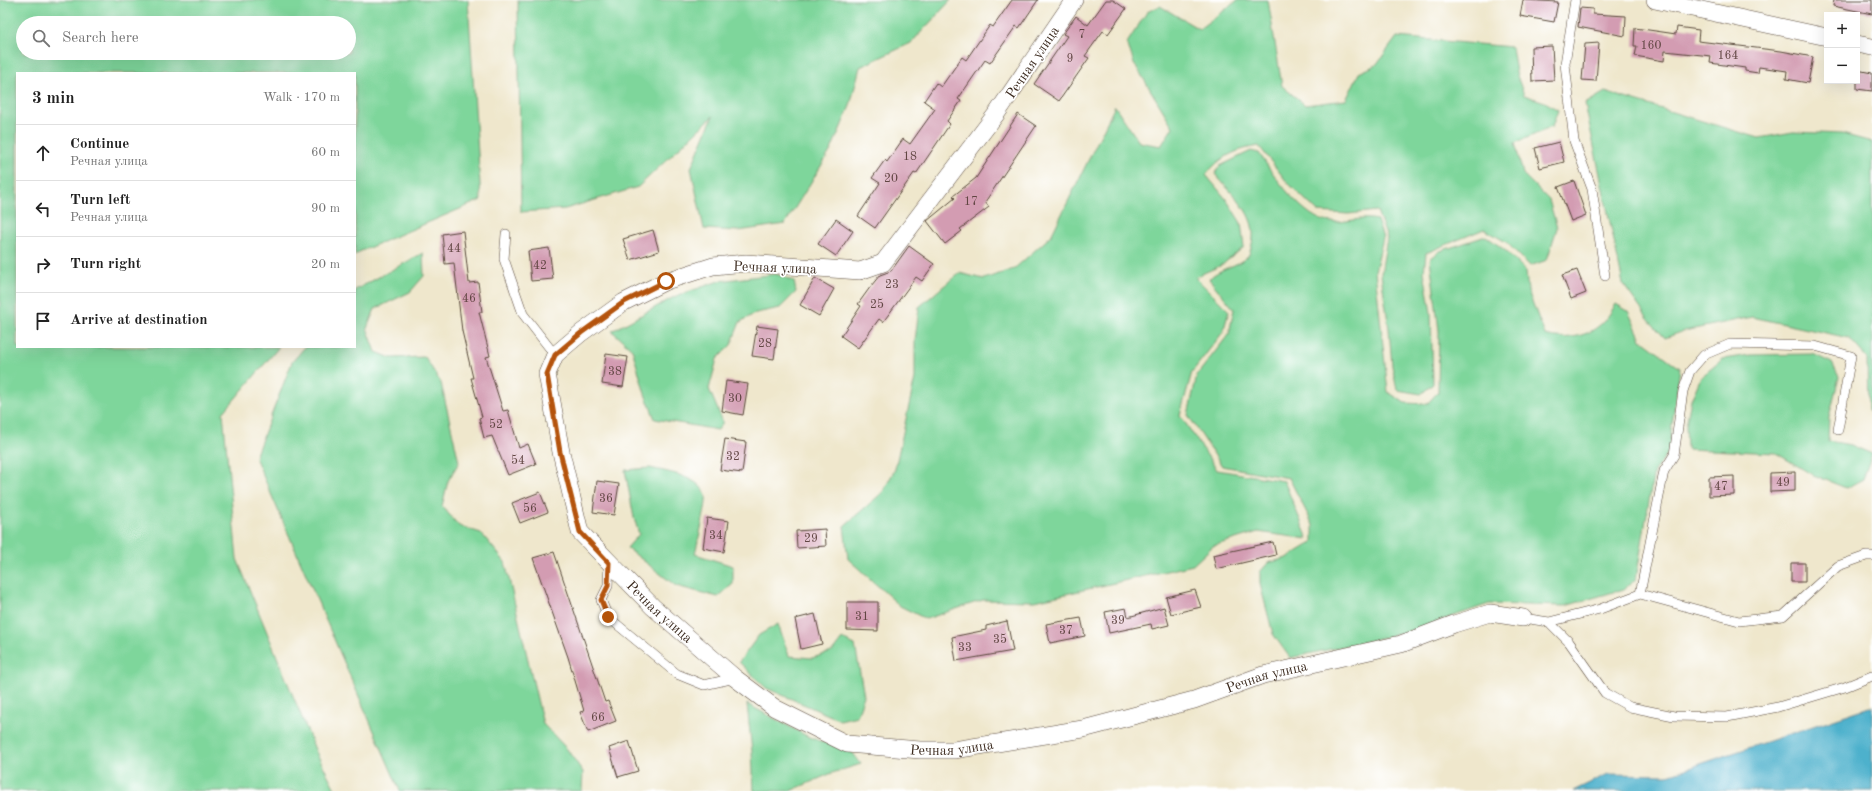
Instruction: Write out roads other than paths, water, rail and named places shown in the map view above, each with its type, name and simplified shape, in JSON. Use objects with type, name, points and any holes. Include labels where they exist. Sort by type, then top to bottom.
[{"type":"street","name":"Речная улица","points":[[1074,0],[997,113],[883,263],[860,271],[746,263],[713,266],[666,281],[624,302],[555,355],[547,374],[560,452],[580,532],[653,607],[735,678],[775,708],[847,744],[920,750],[954,750],[1083,729],[1187,702],[1263,675],[1401,644],[1490,613],[1523,618]]},
{"type":"street","points":[[1655,0],[1824,36]]},
{"type":"street","points":[[1860,45],[1872,47]]},
{"type":"lane","points":[[1575,0],[1566,64],[1572,125],[1574,141],[1592,189],[1605,276]]},
{"type":"lane","points":[[506,234],[504,259],[523,314],[555,355]]},
{"type":"lane","points":[[1640,594],[1664,471],[1674,455],[1683,391],[1690,371],[1704,355],[1730,344],[1814,346],[1851,356],[1838,430]]},
{"type":"lane","points":[[1523,618],[1549,622],[1600,609],[1640,594],[1738,621],[1783,616],[1838,566],[1866,556],[1872,556]]},
{"type":"lane","points":[[609,563],[608,586],[601,600],[608,617],[677,674],[704,685],[735,678]]},
{"type":"lane","points":[[1549,622],[1569,642],[1605,693],[1630,707],[1674,716],[1727,717],[1778,706],[1845,687],[1872,676]]},
{"type":"water","points":[[1872,706],[1872,791],[1573,791],[1608,774],[1668,775]]}]
